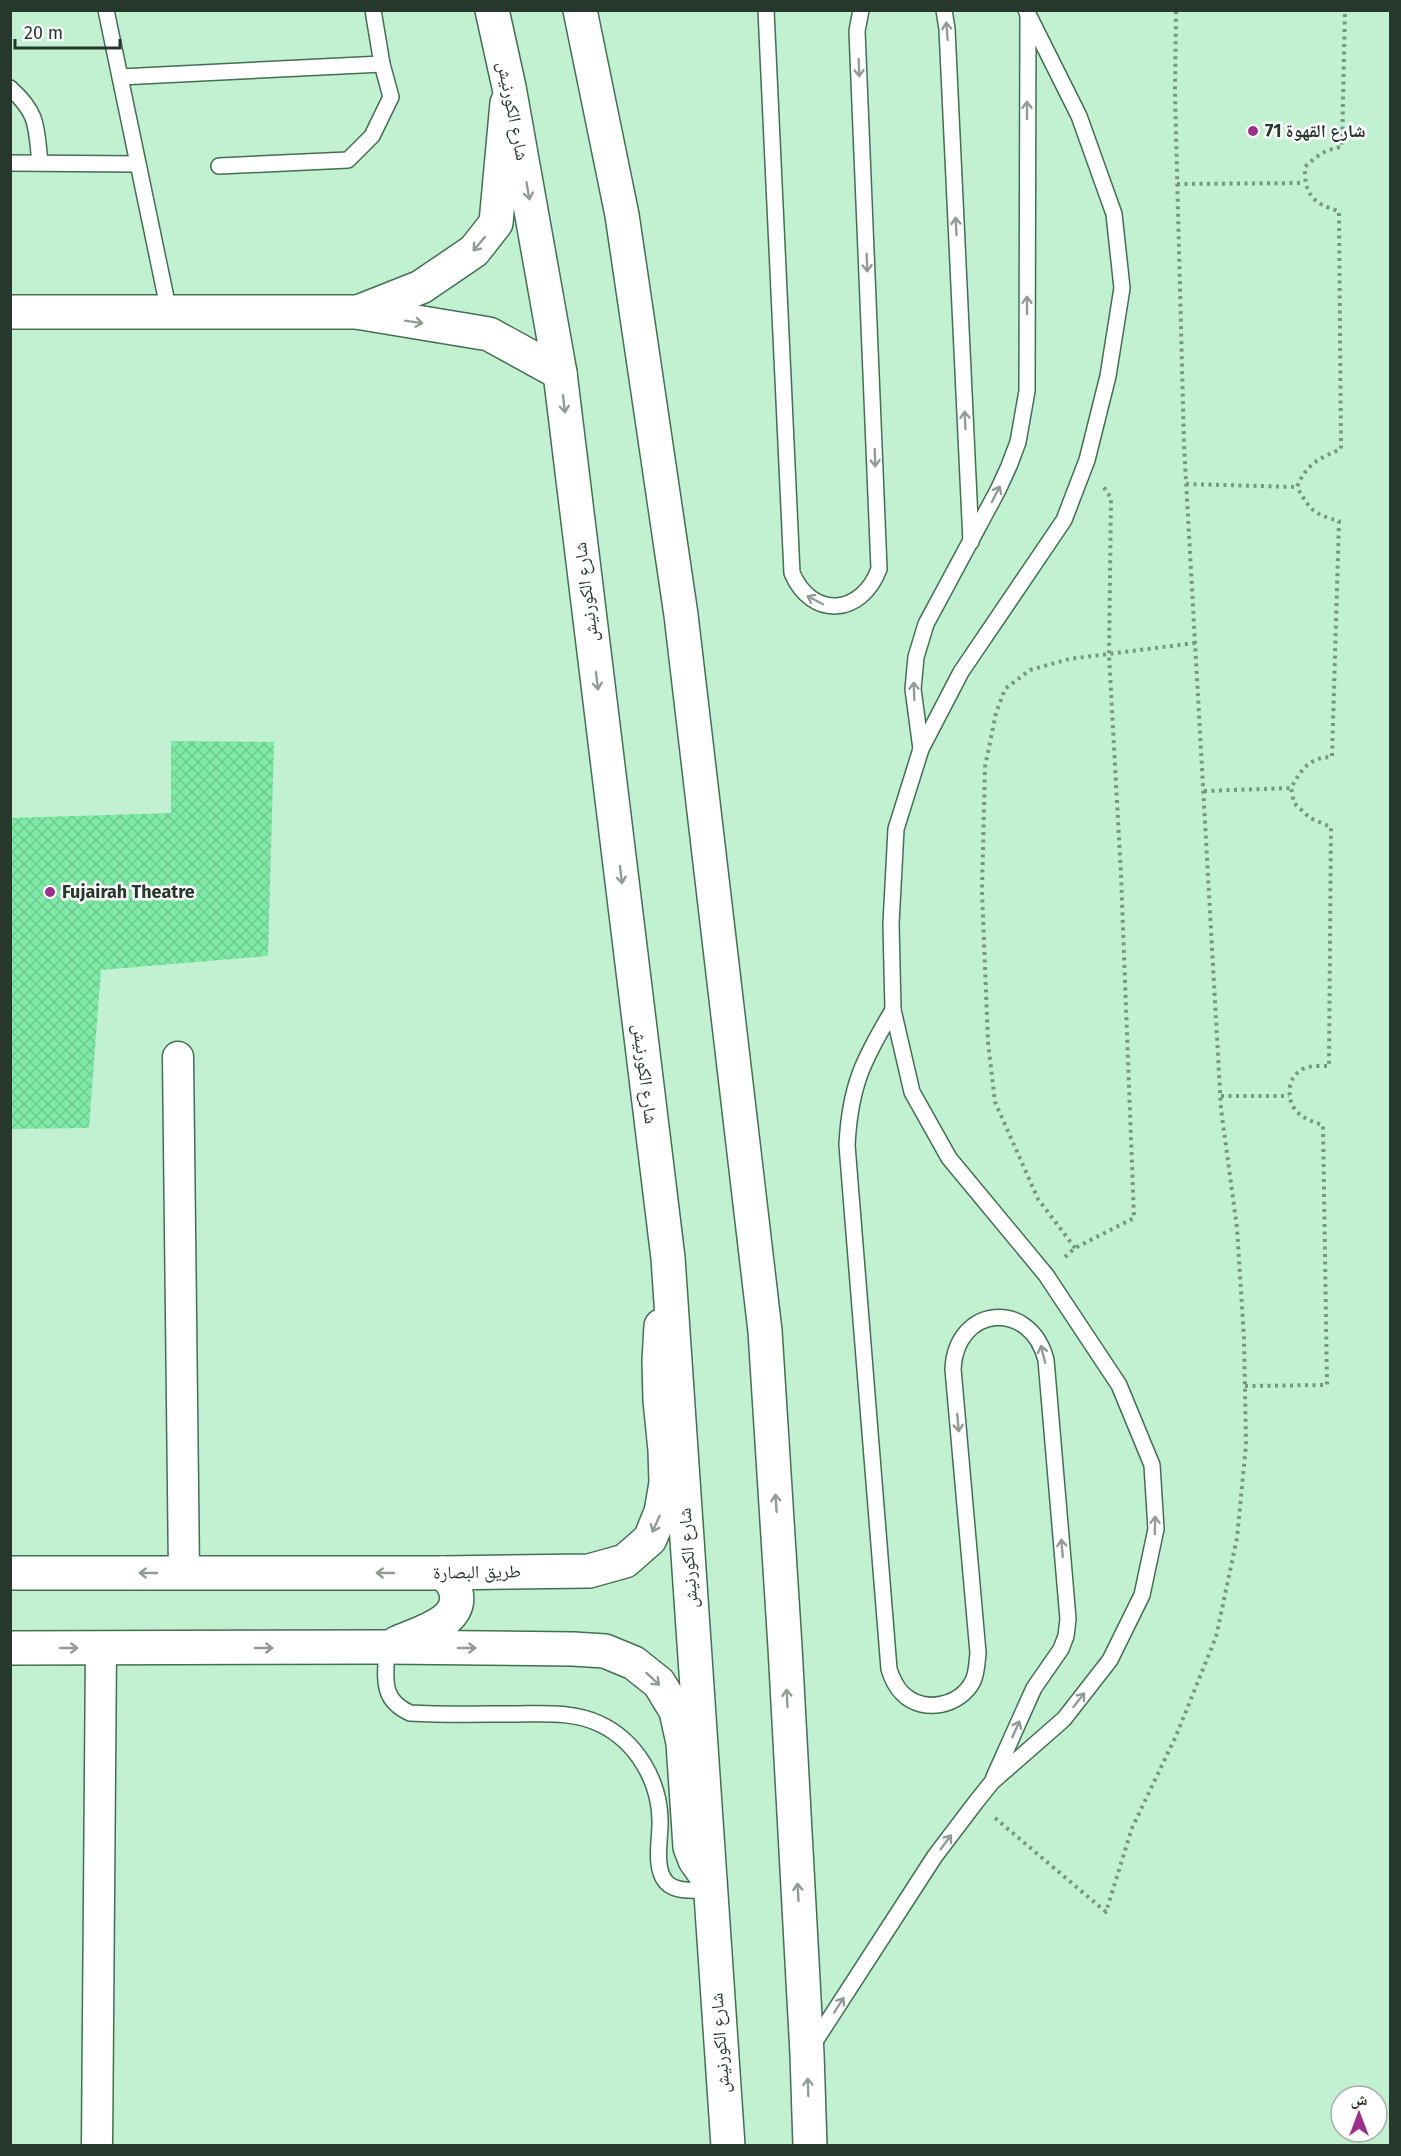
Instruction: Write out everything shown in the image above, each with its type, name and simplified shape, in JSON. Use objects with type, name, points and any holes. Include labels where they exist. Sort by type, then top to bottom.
[{"type":"main road","name":"شارع الكورنيش","points":[[492,10],[509,87],[560,373],[668,1258],[728,2145]]},
{"type":"main road","points":[[580,10],[622,215],[681,615],[765,1331],[807,2054],[810,2145]]},
{"type":"main road","points":[[356,312],[421,287],[474,251],[496,223],[509,87]]},
{"type":"main road","points":[[10,312],[356,312],[489,334],[560,373]]},
{"type":"main road","name":"طريق البصارة","points":[[16,1574],[590,1571],[626,1561],[650,1539],[662,1512],[666,1484],[659,1361],[668,1258]]},
{"type":"main road","points":[[387,1647],[443,1622],[451,1615],[457,1597],[450,1579],[443,1573]]},
{"type":"main road","points":[[10,1648],[387,1647],[573,1648],[605,1651],[634,1662],[659,1683],[676,1711],[683,1743],[690,1847],[709,1885]]},
{"type":"street","points":[[178,1057],[184,1574]]},
{"type":"street","points":[[97,2145],[101,1648]]},
{"type":"lane","points":[[106,10],[169,312]]},
{"type":"lane","points":[[219,166],[348,160],[372,136],[391,97],[382,64],[373,10]]},
{"type":"lane","points":[[766,10],[792,573],[797,586],[808,597],[821,604],[835,606],[851,603],[864,595],[874,583],[879,568],[857,31],[861,10]]},
{"type":"lane","points":[[944,10],[947,28],[971,542]]},
{"type":"lane","points":[[807,2054],[935,1856],[976,1802],[992,1782],[1064,1719],[1110,1660],[1142,1594],[1156,1529],[1152,1466],[1119,1385],[1046,1275],[949,1158],[912,1092],[893,1010],[891,924],[896,829],[921,749],[962,672],[1064,520],[1087,460],[1108,376],[1122,288],[1114,214],[1079,116],[1027,11]]},
{"type":"lane","points":[[921,749],[913,689],[916,657],[926,624],[1009,466],[1017,442],[1027,391],[1027,11]]},
{"type":"lane","points":[[120,77],[382,64]]},
{"type":"lane","points":[[10,88],[27,104],[36,123],[40,163]]},
{"type":"lane","points":[[10,163],[138,164]]},
{"type":"lane","points":[[893,1010],[865,1060],[855,1085],[849,1114],[847,1145],[889,1670],[894,1683],[904,1695],[917,1703],[932,1706],[957,1699],[974,1679],[977,1667],[978,1653],[954,1381],[954,1354],[959,1341],[968,1329],[980,1321],[994,1317],[1009,1318],[1023,1324],[1034,1333],[1042,1345],[1046,1360],[1068,1619],[1066,1636],[1061,1648],[1034,1688],[992,1782]]},
{"type":"lane","points":[[387,1647],[386,1689],[391,1700],[399,1708],[410,1713],[573,1715],[601,1724],[625,1740],[644,1762],[656,1789],[660,1817],[660,1872],[666,1882],[675,1888],[709,1885]]},
{"type":"path","points":[[976,1802],[1106,1912],[1132,1828],[1176,1736],[1216,1637],[1237,1538],[1246,1444],[1245,1338],[1237,1228],[1221,1096],[1186,484],[1177,184],[1176,10]]},
{"type":"path","points":[[1245,1386],[1327,1385],[1323,1125],[1308,1121],[1294,1110],[1289,1096],[1291,1080],[1301,1070],[1329,1066],[1331,827],[1310,819],[1294,803],[1291,788],[1302,768],[1321,757],[1332,757],[1339,521],[1320,516],[1308,506],[1297,487],[1302,473],[1319,459],[1341,449],[1339,211],[1324,207],[1311,196],[1304,183],[1305,167],[1317,155],[1342,147],[1345,10]]},
{"type":"path","points":[[1177,184],[1304,183]]},
{"type":"path","points":[[1046,1275],[1075,1248],[1134,1218],[1121,875],[1108,655],[1111,498],[1087,460]]},
{"type":"path","points":[[1186,484],[1297,487]]},
{"type":"path","points":[[1075,1248],[1038,1199],[995,1102],[988,1042],[982,891],[985,767],[996,713],[1005,689],[1030,670],[1069,659],[1195,643]]},
{"type":"path","points":[[1204,791],[1291,788]]},
{"type":"path","points":[[1221,1096],[1289,1096]]},
{"type":"building","points":[[171,741],[274,742],[268,956],[101,970],[89,1128],[10,1129],[10,818],[171,813]]},
{"type":"place","name":"شارع القهوة 71","points":[[1253,131]]},
{"type":"place","name":"Fujairah Theatre","points":[[50,892]]}]
